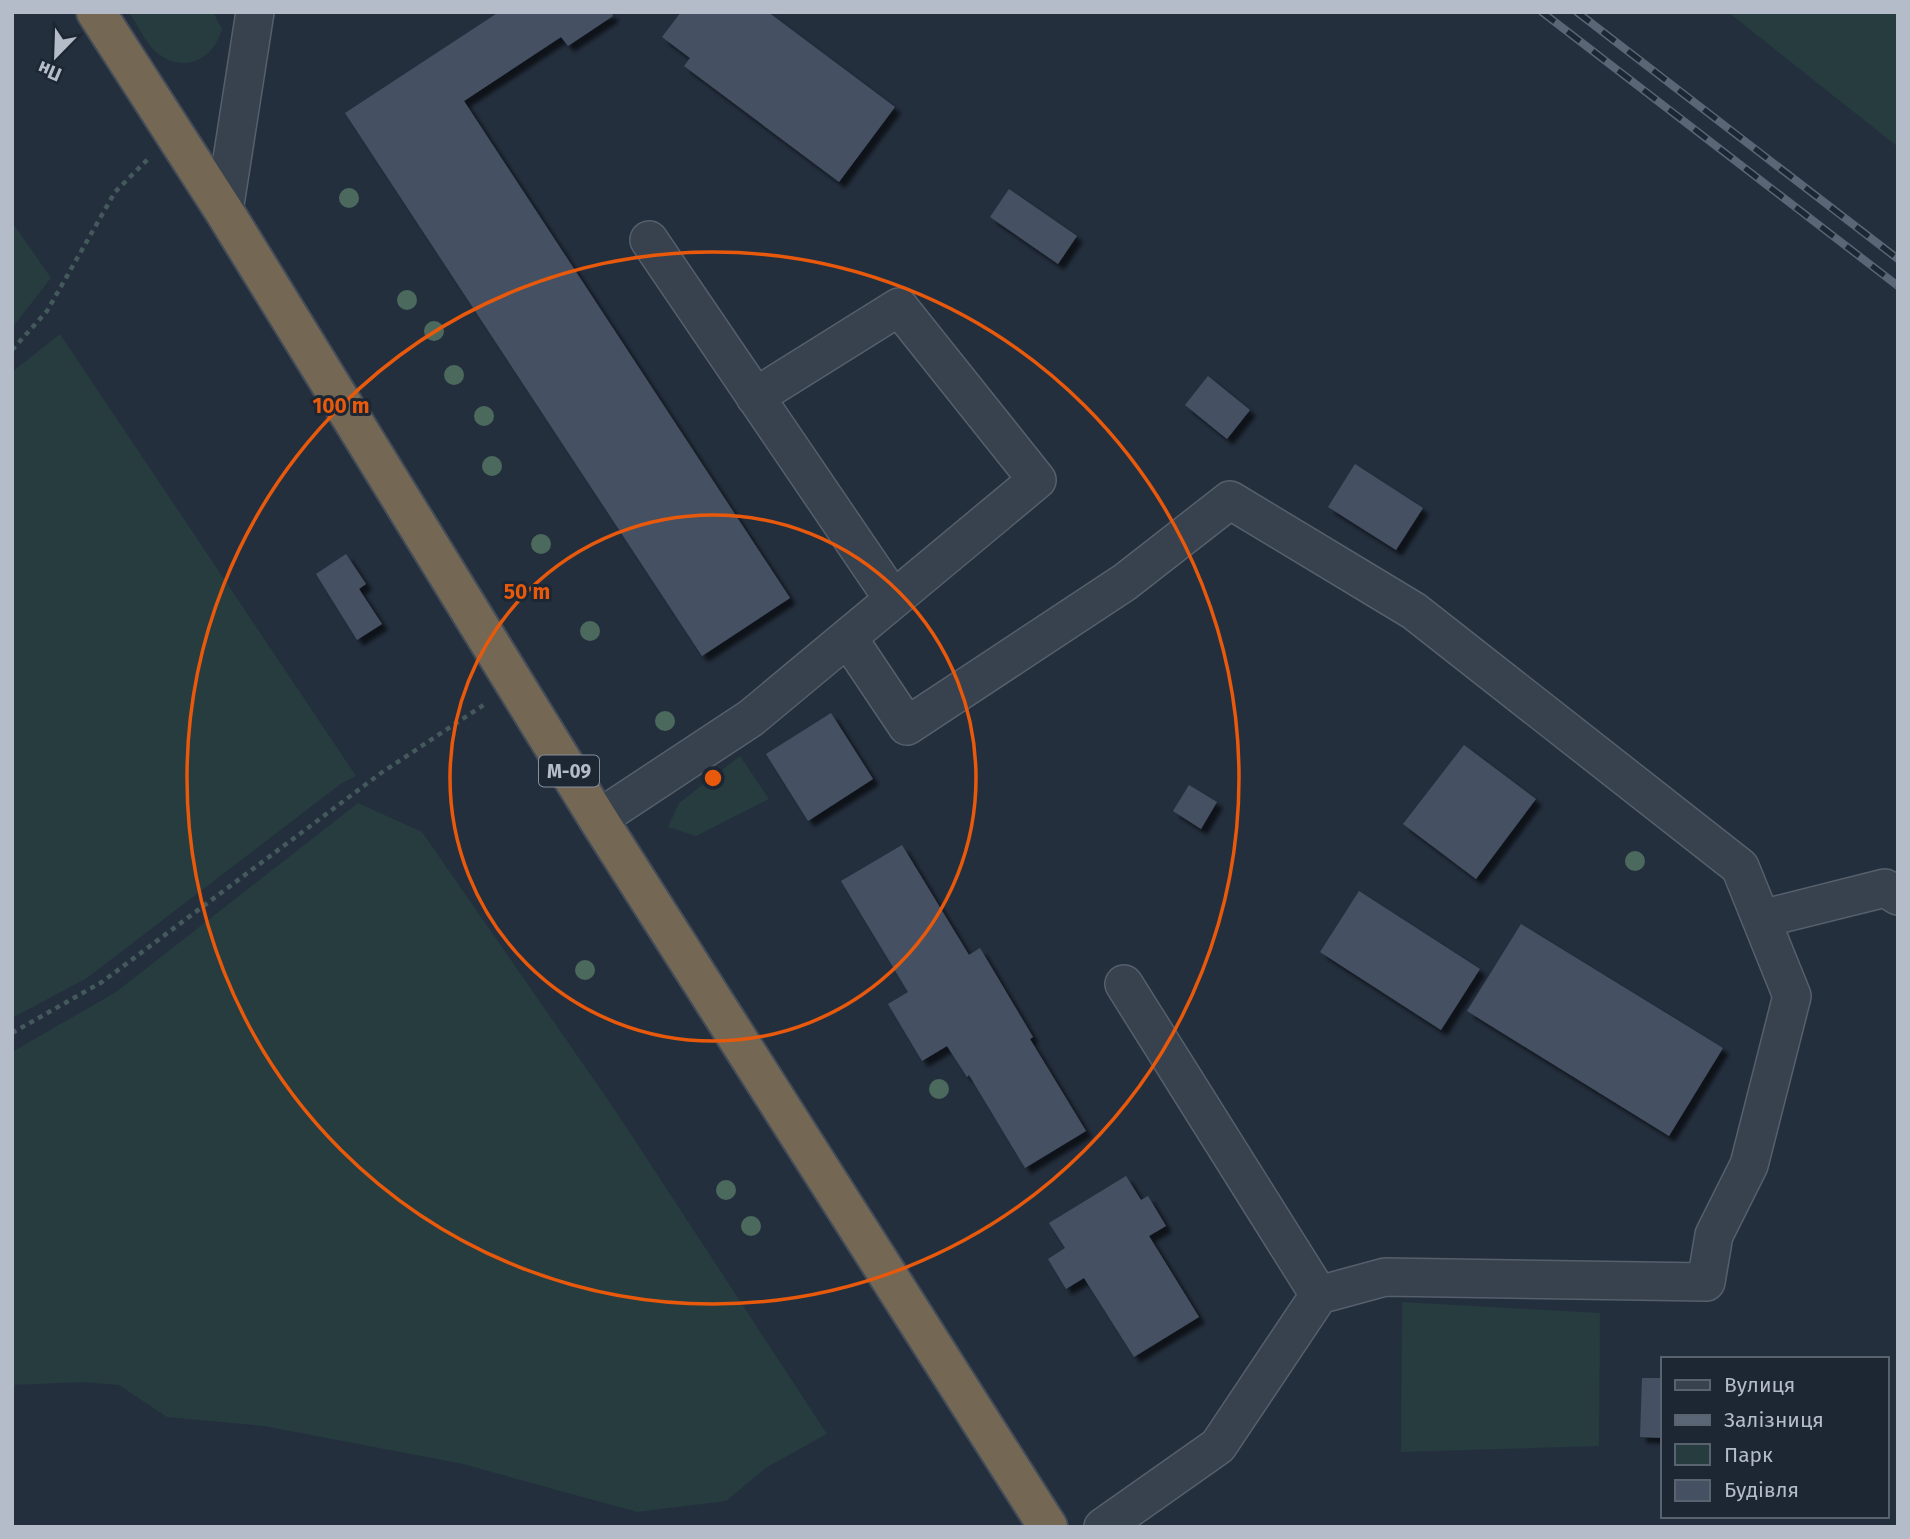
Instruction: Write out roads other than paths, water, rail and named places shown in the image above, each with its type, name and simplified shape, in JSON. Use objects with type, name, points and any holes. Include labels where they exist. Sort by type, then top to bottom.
[{"type":"highway","name":"М-09","points":[[96,12],[224,211],[598,819],[1048,1527]]},
{"type":"lane","points":[[224,211],[255,12]]},
{"type":"lane","points":[[649,240],[893,599]]},
{"type":"lane","points":[[598,819],[751,718],[1037,480],[899,307],[755,397]]},
{"type":"lane","points":[[848,638],[907,726],[1125,582],[1230,499],[1414,611],[1740,867],[1792,996],[1749,1165],[1714,1234],[1706,1282],[1385,1277],[1320,1295],[1218,1446],[1103,1527]]},
{"type":"lane","points":[[1761,919],[1885,888],[1898,896]]},
{"type":"lane","points":[[1124,984],[1320,1295]]},
{"type":"railway","points":[[1542,12],[1898,286]]},
{"type":"railway","points":[[1577,12],[1898,259]]}]
